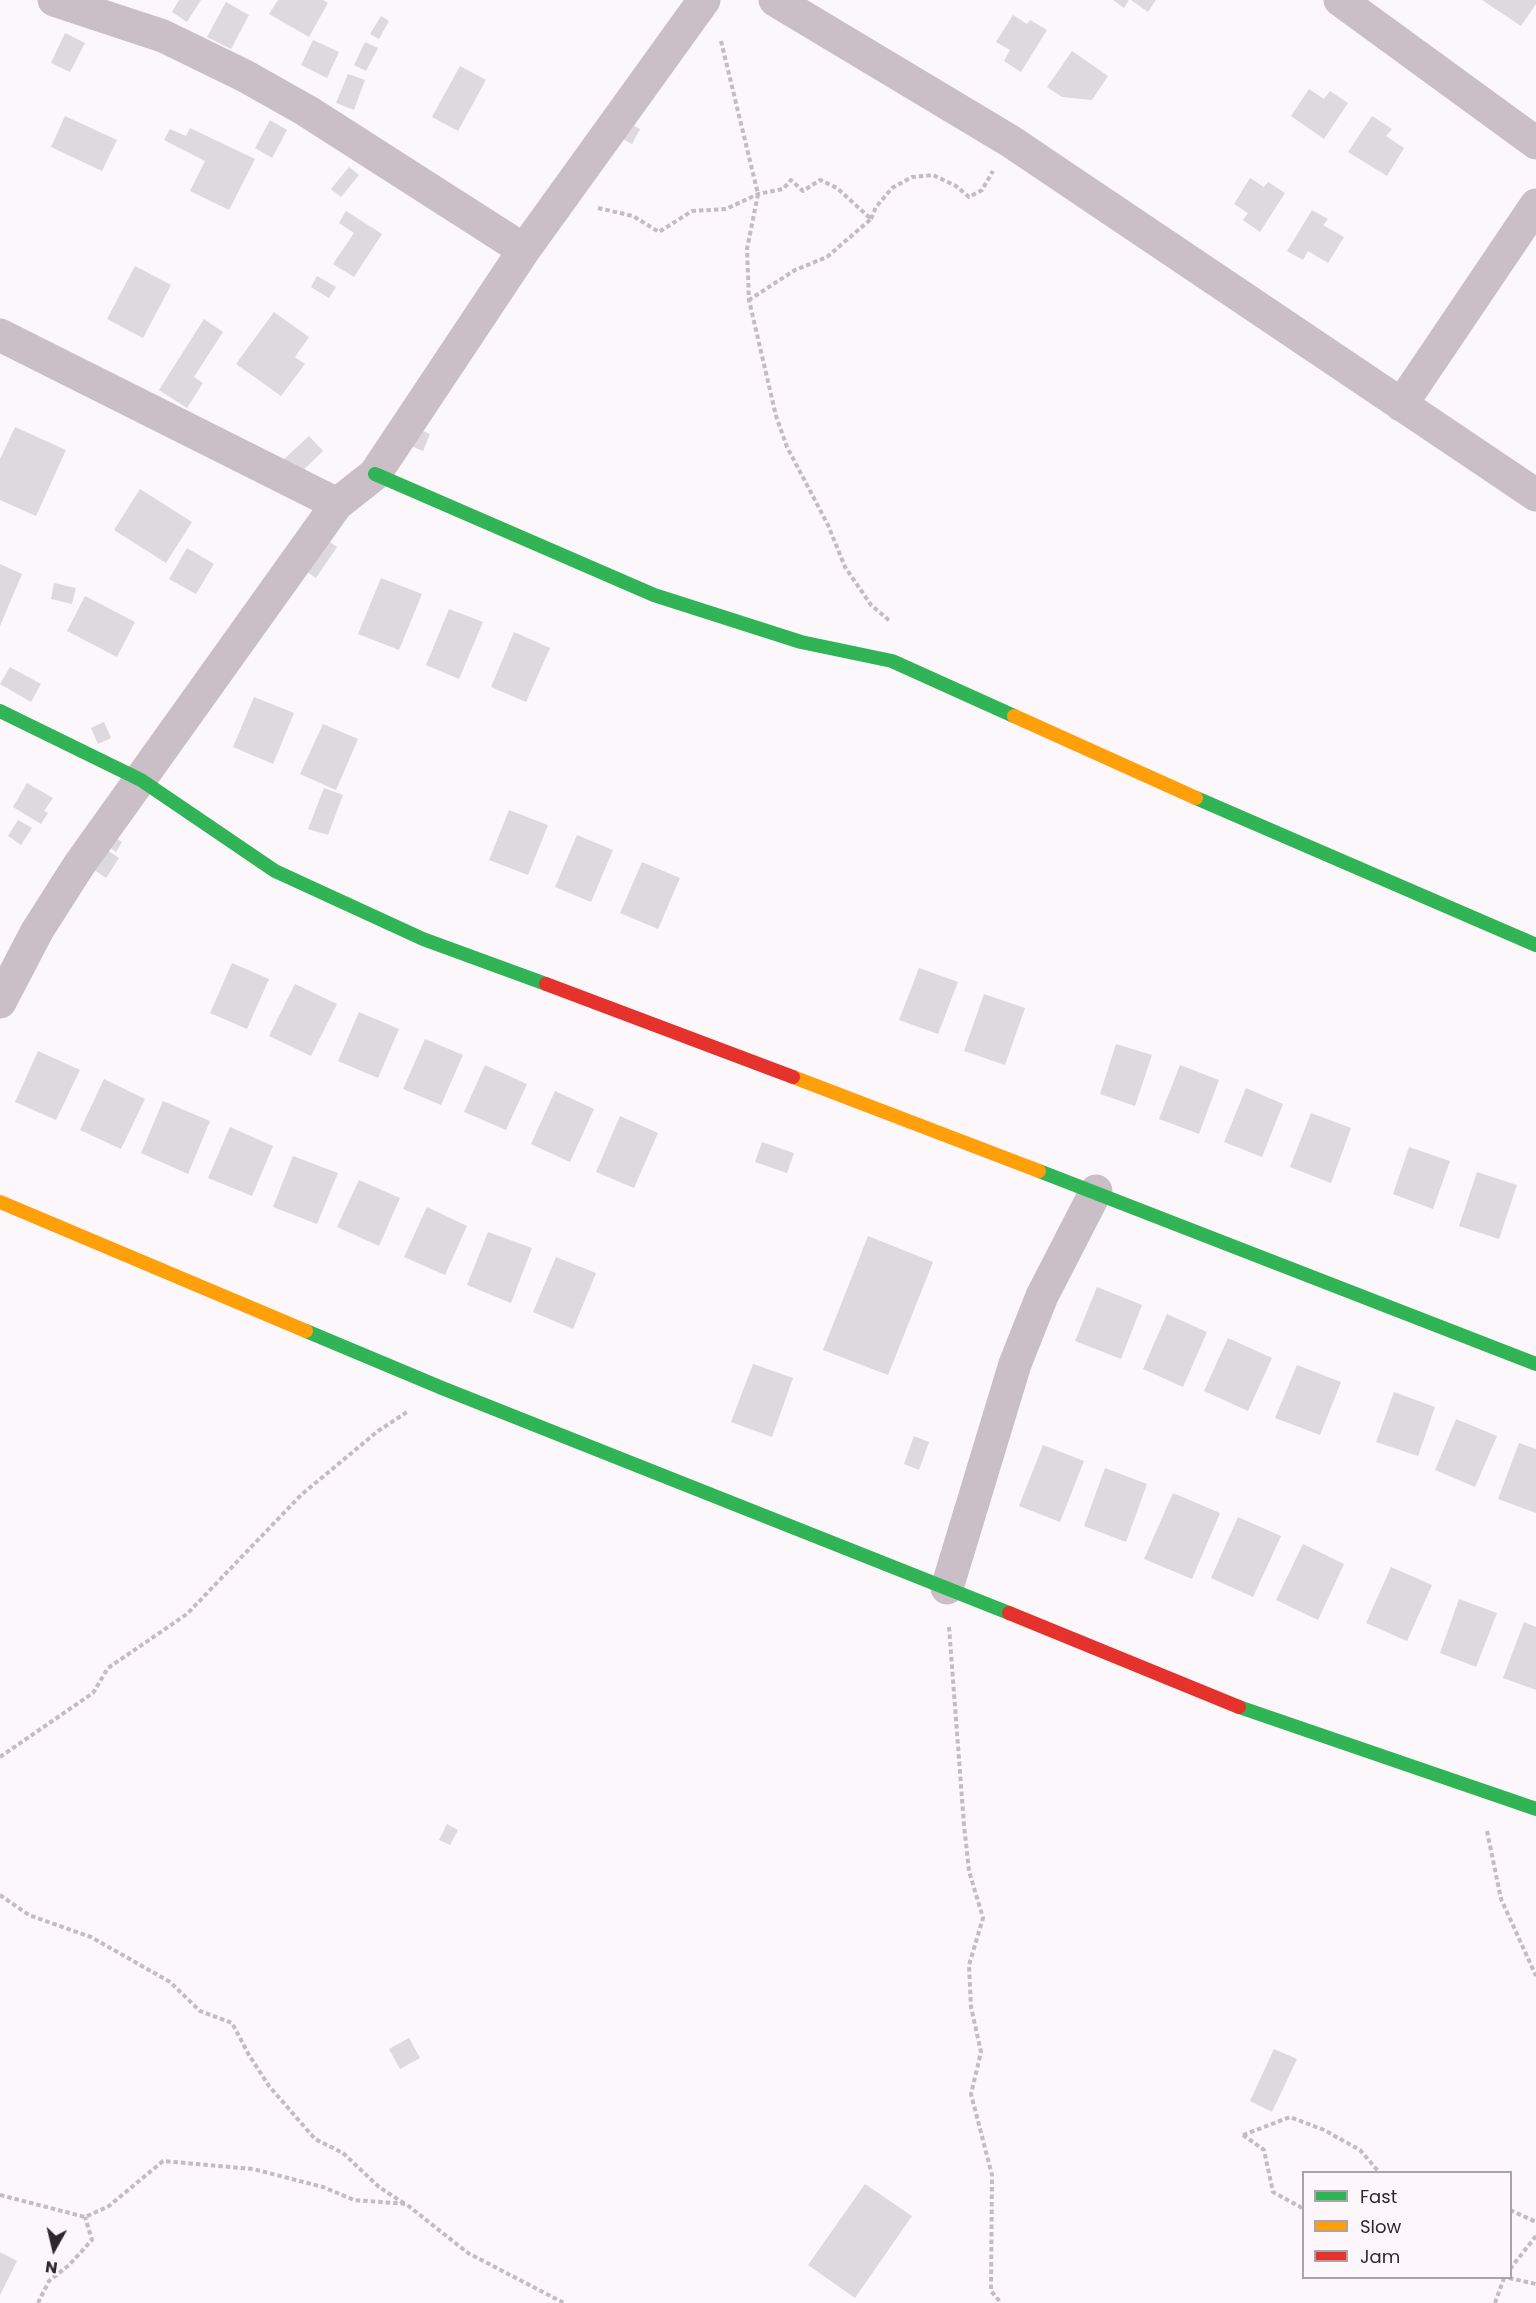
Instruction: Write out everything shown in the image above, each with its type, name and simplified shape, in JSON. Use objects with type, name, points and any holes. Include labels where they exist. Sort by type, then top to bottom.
[{"type":"street","points":[[54,0],[163,36],[245,76],[307,111],[524,250]]},
{"type":"street","points":[[0,1002],[43,921],[79,865],[141,780],[228,653],[337,504],[375,474],[524,250],[704,0]]},
{"type":"street","points":[[775,0],[1010,141],[1536,495]]},
{"type":"street","points":[[1340,0],[1536,143]]},
{"type":"street","points":[[1401,405],[1536,206]]},
{"type":"street","points":[[0,335],[337,504]]},
{"type":"street","points":[[375,474],[654,596],[801,642],[892,661],[1122,766],[1536,945]]},
{"type":"street","points":[[0,711],[141,780],[275,871],[423,939],[714,1046],[974,1148],[1096,1191],[1536,1364]]},
{"type":"street","points":[[947,1588],[1015,1364],[1042,1296],[1096,1191]]},
{"type":"street","points":[[0,1202],[442,1388],[947,1588],[1214,1698],[1536,1809]]},
{"type":"path","points":[[721,38],[758,194],[747,249],[749,300],[776,416],[787,447],[828,525],[845,567],[871,605],[895,626]]},
{"type":"path","points":[[749,300],[795,270],[827,257],[871,219],[876,207],[892,188],[912,177],[933,175],[956,186],[969,197],[982,190],[1010,141]]},
{"type":"path","points":[[566,191],[582,204],[616,214],[633,216],[659,232],[692,211],[726,209],[758,194],[783,189],[791,180],[804,191],[820,180],[837,188],[871,219]]},
{"type":"path","points":[[0,1757],[93,1693],[108,1668],[187,1614],[301,1496],[378,1431],[442,1388]]},
{"type":"path","points":[[947,1588],[969,1871],[983,1918],[969,1965],[971,2007],[981,2052],[971,2094],[992,2175],[991,2291],[1001,2303]]},
{"type":"path","points":[[1478,1789],[1501,1899],[1536,1976]]},
{"type":"path","points":[[0,1895],[29,1915],[91,1937],[170,1982],[200,2011],[232,2023],[269,2086],[315,2139],[343,2153],[379,2187],[406,2204],[468,2253],[564,2303]]},
{"type":"path","points":[[1302,2208],[1273,2192],[1264,2150],[1243,2134],[1290,2117],[1323,2130],[1360,2150],[1378,2171]]},
{"type":"path","points":[[0,2195],[85,2217],[108,2206],[163,2162],[253,2169],[323,2187],[354,2200],[406,2204]]},
{"type":"path","points":[[1512,2211],[1536,2222]]},
{"type":"path","points":[[38,2303],[49,2281],[92,2240],[85,2217]]},
{"type":"path","points":[[1512,2266],[1536,2236]]},
{"type":"path","points":[[1512,2278],[1536,2284]]},
{"type":"path","points":[[1495,2303],[1505,2279]]},
{"type":"building","points":[[179,0],[201,0],[187,22],[172,12]]},
{"type":"building","points":[[278,0],[323,0],[328,3],[309,37],[269,14]]},
{"type":"building","points":[[1113,0],[1129,0],[1124,8]]},
{"type":"building","points":[[1131,0],[1156,0],[1148,12]]},
{"type":"building","points":[[1482,0],[1536,0],[1536,4],[1521,26]]},
{"type":"building","points":[[226,2],[249,15],[231,49],[207,37]]},
{"type":"building","points":[[1013,15],[1027,24],[1030,20],[1047,30],[1021,72],[1004,61],[1010,50],[996,42]]},
{"type":"building","points":[[381,16],[389,21],[379,39],[370,34]]},
{"type":"building","points":[[65,33],[85,43],[70,72],[51,63]]},
{"type":"building","points":[[313,40],[339,52],[327,78],[301,65]]},
{"type":"building","points":[[365,42],[378,48],[366,71],[354,65]]},
{"type":"building","points":[[1072,51],[1108,76],[1092,100],[1062,97],[1047,87]]},
{"type":"building","points":[[460,66],[486,80],[458,131],[432,117]]},
{"type":"building","points":[[348,74],[365,80],[354,110],[336,103]]},
{"type":"building","points":[[1309,89],[1324,99],[1330,91],[1348,103],[1324,139],[1291,116]]},
{"type":"building","points":[[65,116],[117,140],[102,171],[51,147]]},
{"type":"building","points":[[1372,116],[1392,129],[1386,136],[1404,148],[1387,176],[1348,152]]},
{"type":"building","points":[[270,120],[287,130],[272,158],[255,148]]},
{"type":"building","points":[[627,122],[640,129],[632,144],[619,137]]},
{"type":"building","points":[[190,128],[255,159],[229,210],[190,191],[205,161],[164,140],[170,129],[186,136]]},
{"type":"building","points":[[349,167],[359,175],[341,197],[331,189]]},
{"type":"building","points":[[1250,178],[1264,187],[1268,182],[1285,193],[1260,232],[1243,220],[1248,213],[1234,204]]},
{"type":"building","points":[[1312,210],[1328,219],[1323,225],[1344,237],[1328,263],[1308,251],[1303,260],[1287,251]]},
{"type":"building","points":[[346,211],[382,234],[354,277],[333,264],[354,233],[339,223]]},
{"type":"building","points":[[135,266],[171,285],[143,338],[107,319]]},
{"type":"building","points":[[317,276],[336,287],[329,298],[311,287]]},
{"type":"building","points":[[274,312],[309,337],[295,357],[305,364],[281,396],[236,364]]},
{"type":"building","points":[[204,319],[223,332],[194,377],[203,383],[187,408],[159,390]]},
{"type":"building","points":[[15,427],[66,450],[36,516],[0,500],[0,459]]},
{"type":"building","points":[[419,429],[430,434],[423,451],[411,446]]},
{"type":"building","points":[[309,436],[323,451],[297,476],[282,461]]},
{"type":"building","points":[[140,489],[192,522],[166,563],[114,530]]},
{"type":"building","points":[[324,538],[337,547],[316,578],[303,569]]},
{"type":"building","points":[[187,548],[214,564],[196,594],[169,579]]},
{"type":"building","points":[[0,564],[22,574],[0,626]]},
{"type":"building","points":[[381,578],[422,594],[399,650],[358,634]]},
{"type":"building","points":[[54,583],[76,588],[72,604],[51,599]]},
{"type":"building","points":[[85,596],[135,622],[117,657],[67,631]]},
{"type":"building","points":[[449,609],[483,622],[459,679],[426,665]]},
{"type":"building","points":[[514,632],[550,648],[526,702],[491,687]]},
{"type":"building","points":[[10,667],[41,684],[31,702],[0,684]]},
{"type":"building","points":[[254,697],[294,713],[273,764],[233,747]]},
{"type":"building","points":[[104,722],[111,738],[98,744],[91,728]]},
{"type":"building","points":[[323,724],[358,739],[336,790],[300,774]]},
{"type":"building","points":[[27,783],[53,798],[44,811],[48,813],[41,824],[13,807]]},
{"type":"building","points":[[324,788],[343,795],[328,835],[308,829]]},
{"type":"building","points":[[509,810],[548,825],[528,875],[489,860]]},
{"type":"building","points":[[18,820],[32,828],[21,845],[8,836]]},
{"type":"building","points":[[108,833],[122,842],[116,852],[102,842]]},
{"type":"building","points":[[577,835],[613,850],[591,902],[555,887]]},
{"type":"building","points":[[97,843],[119,858],[106,878],[83,862]]},
{"type":"building","points":[[642,862],[680,878],[658,929],[620,913]]},
{"type":"building","points":[[232,963],[269,979],[247,1029],[210,1013]]},
{"type":"building","points":[[919,968],[958,982],[938,1034],[899,1020]]},
{"type":"building","points":[[295,984],[337,1004],[311,1056],[269,1036]]},
{"type":"building","points":[[984,994],[1025,1008],[1005,1065],[964,1051]]},
{"type":"building","points":[[359,1012],[399,1029],[378,1078],[338,1061]]},
{"type":"building","points":[[425,1039],[463,1055],[441,1105],[403,1089]]},
{"type":"building","points":[[1116,1044],[1152,1055],[1135,1106],[1100,1094]]},
{"type":"building","points":[[38,1051],[80,1070],[56,1120],[15,1102]]},
{"type":"building","points":[[485,1065],[527,1084],[506,1130],[464,1112]]},
{"type":"building","points":[[1180,1065],[1219,1080],[1199,1134],[1159,1119]]},
{"type":"building","points":[[104,1079],[145,1099],[121,1149],[80,1130]]},
{"type":"building","points":[[1246,1088],[1283,1104],[1262,1157],[1224,1142]]},
{"type":"building","points":[[555,1091],[594,1109],[570,1162],[531,1144]]},
{"type":"building","points":[[163,1101],[210,1121],[188,1174],[141,1153]]},
{"type":"building","points":[[1311,1113],[1351,1128],[1331,1183],[1290,1167]]},
{"type":"building","points":[[620,1116],[658,1133],[634,1188],[596,1172]]},
{"type":"building","points":[[230,1127],[273,1146],[252,1196],[208,1178]]},
{"type":"building","points":[[762,1142],[794,1153],[787,1173],[755,1162]]},
{"type":"building","points":[[1409,1147],[1450,1161],[1433,1209],[1393,1194]]},
{"type":"building","points":[[293,1156],[338,1173],[317,1224],[273,1207]]},
{"type":"building","points":[[1477,1172],[1517,1185],[1499,1239],[1459,1226]]},
{"type":"building","points":[[359,1180],[400,1198],[379,1246],[337,1227]]},
{"type":"building","points":[[427,1207],[467,1226],[445,1275],[404,1257]]},
{"type":"building","points":[[488,1232],[532,1248],[511,1303],[467,1285]]},
{"type":"building","points":[[868,1236],[933,1262],[888,1375],[823,1350]]},
{"type":"building","points":[[556,1257],[596,1273],[573,1329],[533,1312]]},
{"type":"building","points":[[1097,1287],[1142,1305],[1121,1359],[1075,1341]]},
{"type":"building","points":[[1167,1314],[1207,1332],[1183,1387],[1143,1369]]},
{"type":"building","points":[[1228,1338],[1272,1358],[1248,1411],[1204,1391]]},
{"type":"building","points":[[753,1364],[793,1378],[772,1437],[731,1422]]},
{"type":"building","points":[[1297,1365],[1341,1382],[1320,1435],[1275,1418]]},
{"type":"building","points":[[1394,1392],[1435,1407],[1418,1456],[1376,1442]]},
{"type":"building","points":[[1456,1419],[1497,1436],[1475,1487],[1435,1470]]},
{"type":"building","points":[[914,1436],[929,1442],[919,1470],[904,1464]]},
{"type":"building","points":[[1519,1443],[1536,1449],[1536,1513],[1498,1499]]},
{"type":"building","points":[[1043,1445],[1084,1461],[1060,1522],[1019,1506]]},
{"type":"building","points":[[1105,1468],[1147,1484],[1126,1542],[1084,1526]]},
{"type":"building","points":[[1173,1493],[1220,1513],[1192,1579],[1144,1559]]},
{"type":"building","points":[[1238,1517],[1281,1536],[1253,1597],[1211,1578]]},
{"type":"building","points":[[1303,1544],[1344,1564],[1318,1620],[1276,1600]]},
{"type":"building","points":[[1391,1567],[1432,1585],[1407,1641],[1366,1623]]},
{"type":"building","points":[[1459,1599],[1497,1613],[1476,1667],[1440,1653]]},
{"type":"building","points":[[1524,1622],[1536,1627],[1536,1690],[1503,1678]]},
{"type":"building","points":[[447,1824],[458,1830],[450,1845],[439,1840]]},
{"type":"building","points":[[409,2038],[420,2058],[400,2069],[389,2049]]},
{"type":"building","points":[[1274,2049],[1297,2059],[1272,2112],[1250,2101]]},
{"type":"building","points":[[865,2184],[912,2216],[855,2298],[808,2265]]},
{"type":"building","points":[[0,2252],[17,2261],[0,2295]]},
{"type":"traffic: fast","points":[[375,474],[654,595],[801,642],[892,661],[1014,716]]},
{"type":"traffic: fast","points":[[0,711],[141,780],[275,871],[423,939],[546,984]]},
{"type":"traffic: fast","points":[[1196,798],[1536,945]]},
{"type":"traffic: fast","points":[[1039,1171],[1536,1364]]},
{"type":"traffic: fast","points":[[306,1331],[442,1388],[1009,1613]]},
{"type":"traffic: fast","points":[[1239,1707],[1536,1809]]},
{"type":"traffic: slow","points":[[1014,716],[1196,798]]},
{"type":"traffic: slow","points":[[793,1077],[1039,1171]]},
{"type":"traffic: slow","points":[[0,1202],[306,1331]]},
{"type":"traffic: jam","points":[[546,984],[793,1077]]},
{"type":"traffic: jam","points":[[1009,1613],[1239,1707]]}]
